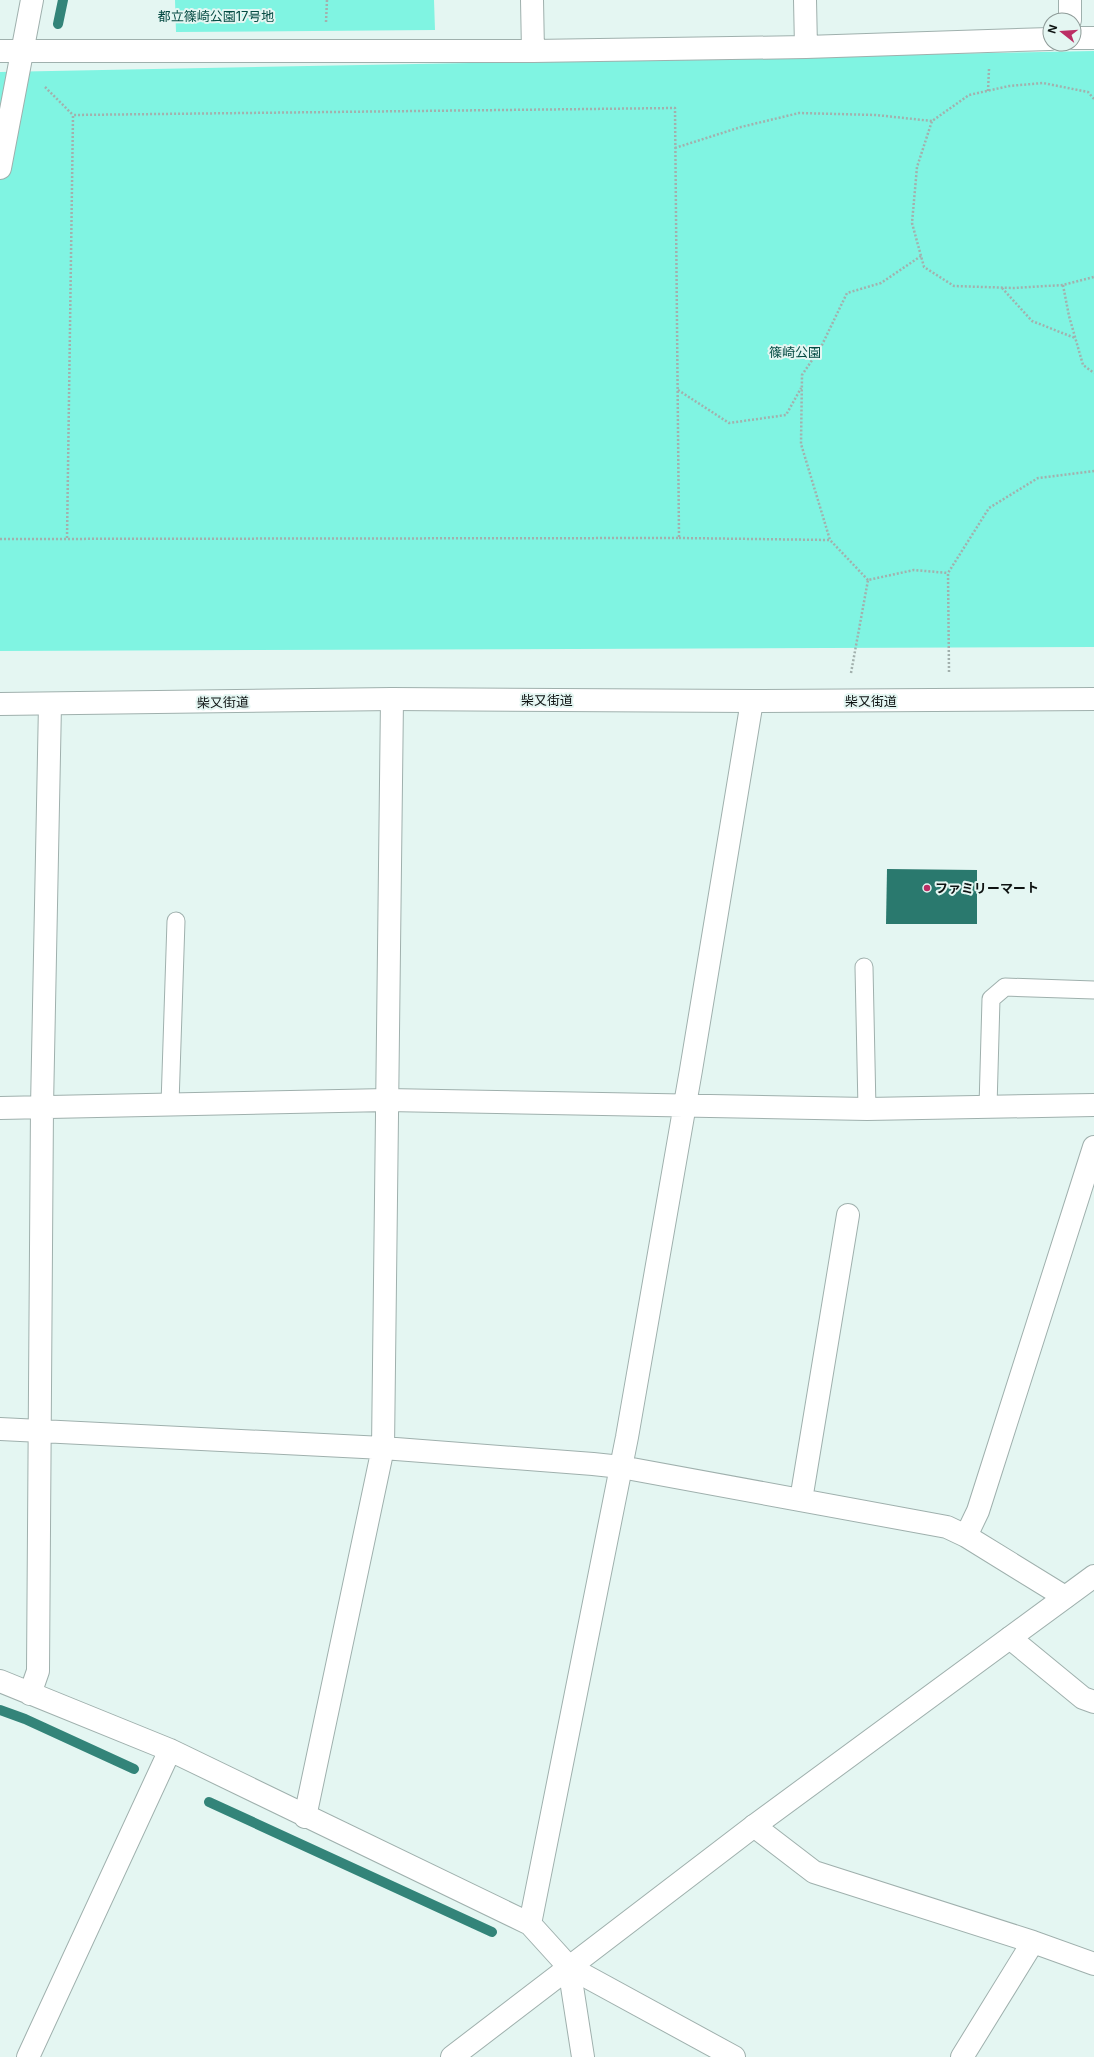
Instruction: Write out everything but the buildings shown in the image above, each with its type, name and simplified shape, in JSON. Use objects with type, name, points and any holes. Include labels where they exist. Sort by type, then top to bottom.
[{"type":"street","points":[[0,168],[32,0]]},
{"type":"street","points":[[532,0],[533,51]]},
{"type":"street","points":[[805,0],[806,47]]},
{"type":"street","points":[[1070,0],[1070,12]]},
{"type":"street","points":[[1082,38],[1094,38]]},
{"type":"street","points":[[0,51],[22,56],[533,51],[806,47],[1042,39]]},
{"type":"street","points":[[306,1817],[383,1448],[392,699]]},
{"type":"street","name":"柴又街道","points":[[0,704],[392,699],[752,702],[1094,699]]},
{"type":"street","points":[[530,1924],[621,1467],[685,1105],[752,702]]},
{"type":"street","points":[[30,1694],[38,1671],[42,1107],[50,704]]},
{"type":"street","points":[[0,1108],[387,1100],[867,1108],[1094,1104]]},
{"type":"street","points":[[966,1536],[978,1511],[1094,1147]]},
{"type":"street","points":[[801,1500],[848,1215]]},
{"type":"street","points":[[0,1429],[383,1448],[621,1467],[948,1527],[966,1536],[1065,1597]]},
{"type":"street","points":[[452,2057],[754,1826],[1094,1576]]},
{"type":"street","points":[[1010,1638],[1083,1698],[1094,1702]]},
{"type":"street","points":[[0,1682],[170,1750],[530,1924],[569,1967],[734,2057]]},
{"type":"street","points":[[28,2057],[170,1750]]},
{"type":"street","points":[[754,1826],[814,1872],[1032,1942],[1094,1964]]},
{"type":"street","points":[[962,2057],[1032,1942]]},
{"type":"street","points":[[569,1967],[583,2057]]},
{"type":"lane","points":[[170,1104],[176,921]]},
{"type":"lane","points":[[864,967],[867,1108]]},
{"type":"lane","points":[[988,1107],[991,1000],[1005,986],[1094,990]]},
{"type":"path","points":[[22,56],[73,115],[67,539]]},
{"type":"path","points":[[1094,99],[1088,92],[1043,83],[1009,86],[969,95],[932,121],[917,167],[912,223],[924,267],[954,286],[1001,287],[1063,285],[1094,277]]},
{"type":"path","points":[[73,115],[675,108],[679,538]]},
{"type":"path","points":[[675,148],[741,127],[799,113],[876,114],[932,121]]},
{"type":"path","points":[[868,580],[830,540],[801,444],[802,375],[821,347],[847,293],[881,283],[921,256]]},
{"type":"path","points":[[1063,285],[1069,316],[1083,365],[1094,373]]},
{"type":"path","points":[[1001,287],[1032,321],[1075,338]]},
{"type":"path","points":[[678,390],[729,423],[786,415],[802,387]]},
{"type":"path","points":[[950,700],[948,573],[989,508],[1038,478],[1094,471]]},
{"type":"path","points":[[0,539],[679,538],[830,540]]},
{"type":"path","points":[[868,580],[914,570],[948,573]]},
{"type":"path","points":[[846,701],[868,580]]},
{"type":"green space","name":"都立篠崎公園17号地","points":[[175,0],[434,0],[435,30],[176,32]]},
{"type":"green space","name":"篠崎公園","points":[[1094,51],[1094,647],[0,651],[0,72]]},
{"type":"waterway","points":[[58,24],[63,0]]},
{"type":"waterway","points":[[0,1710],[25,1719],[134,1769]]},
{"type":"waterway","points":[[209,1802],[492,1932]]},
{"type":"place","name":"ファミリーマート","points":[[927,888]]}]
